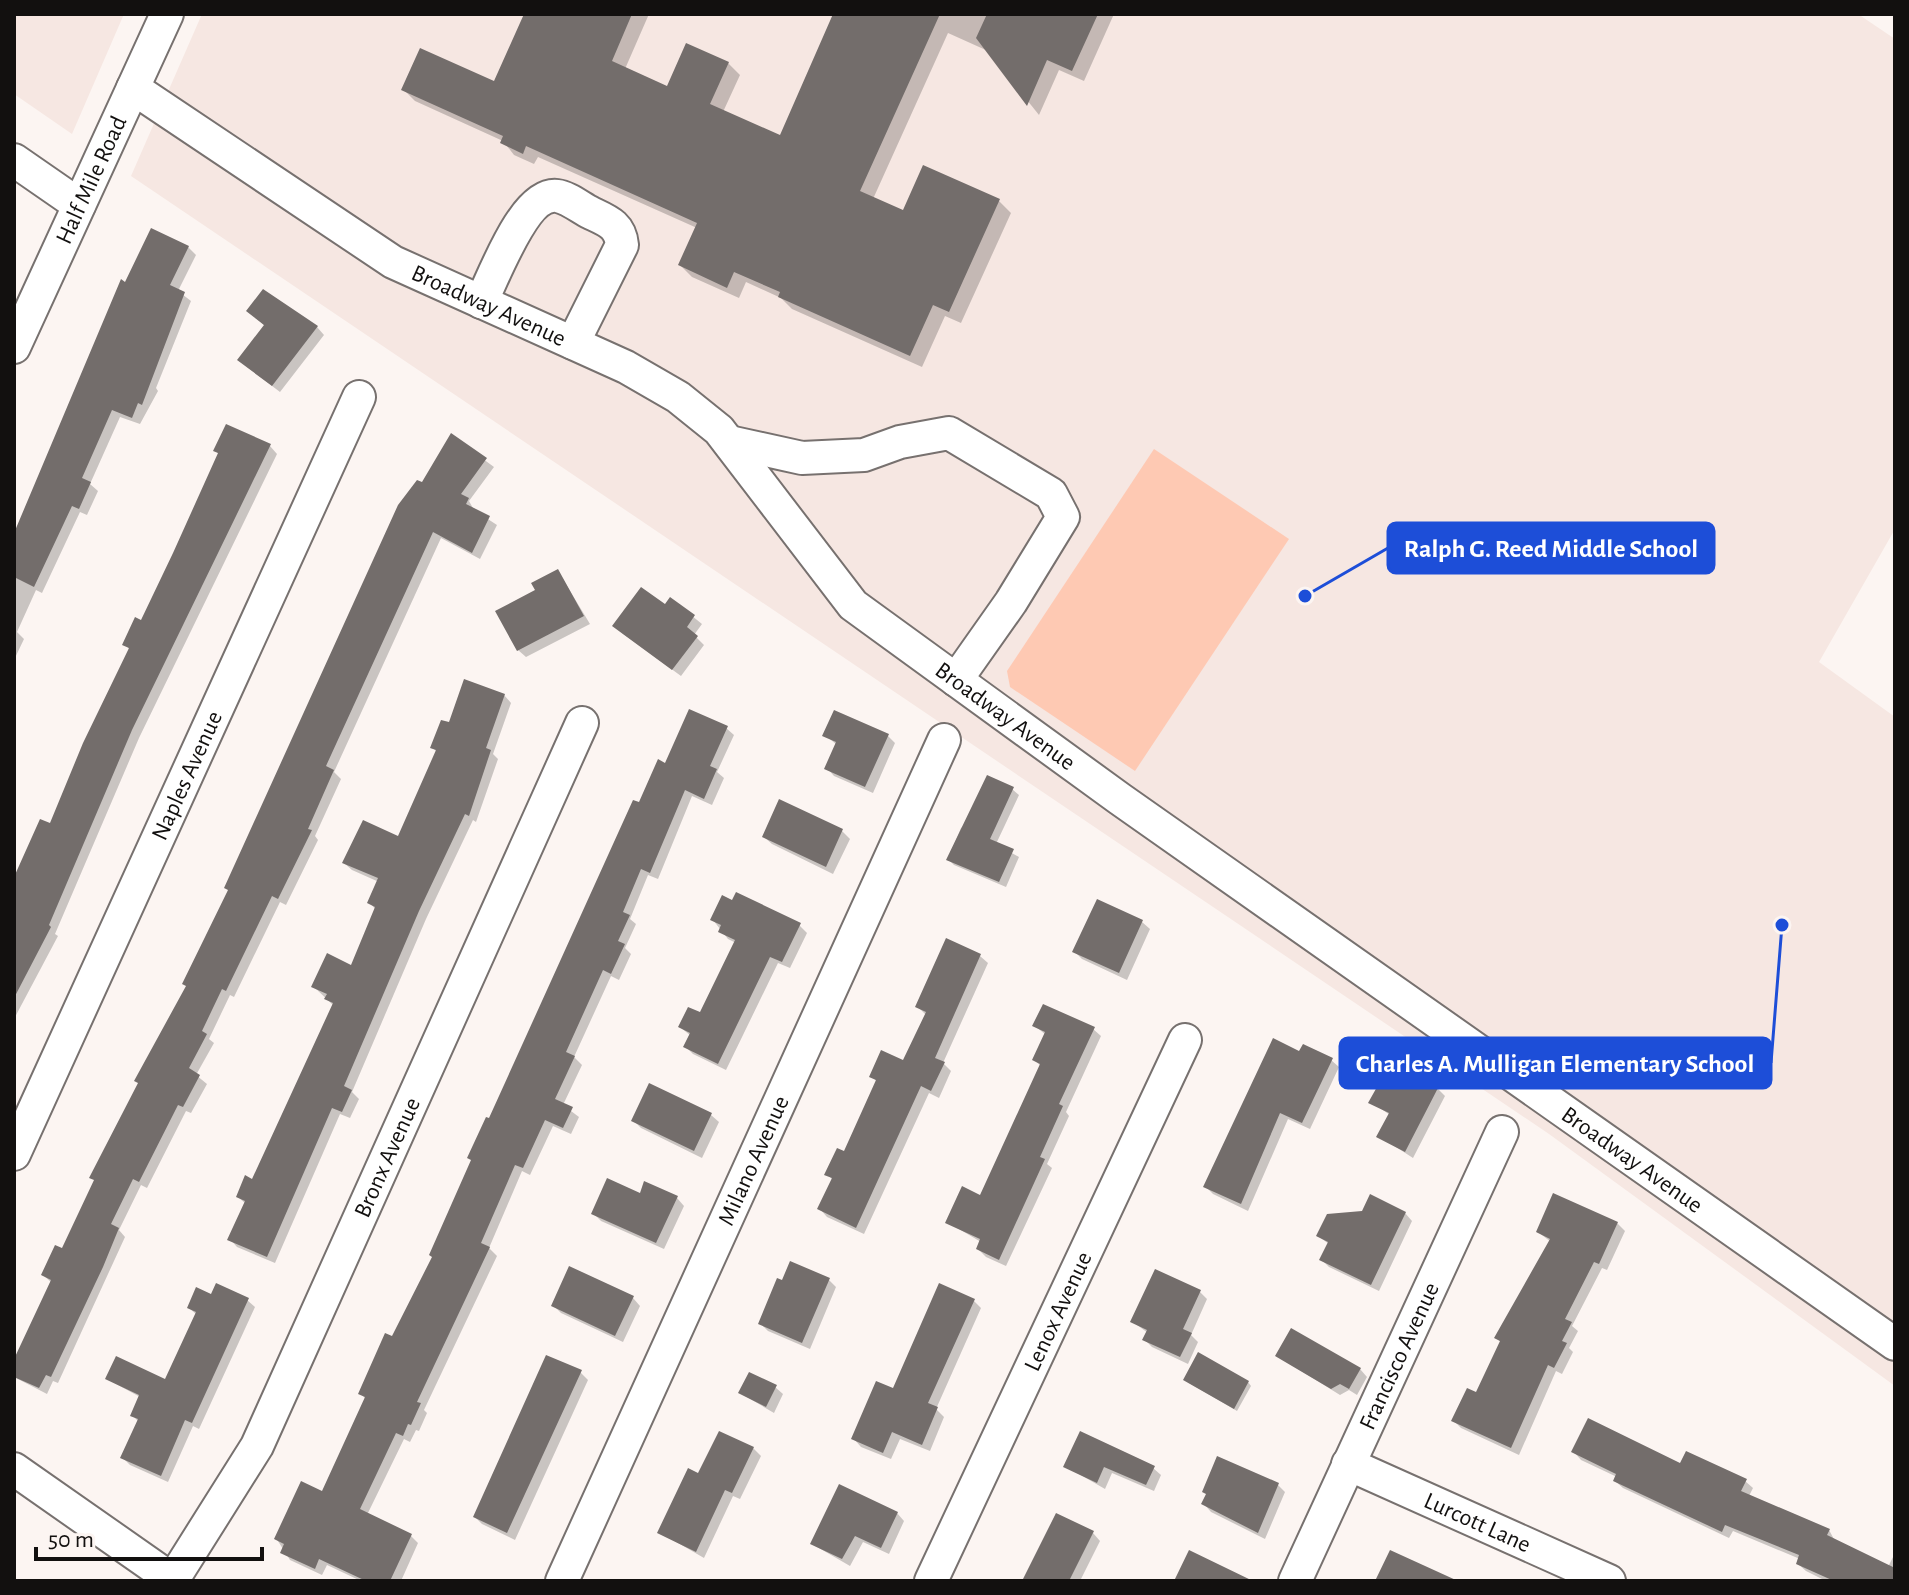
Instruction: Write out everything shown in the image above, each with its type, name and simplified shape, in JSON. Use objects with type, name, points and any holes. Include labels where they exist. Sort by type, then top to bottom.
[{"type":"street","name":"Half Mile Road","points":[[14,347],[167,14]]},
{"type":"street","name":"Broadway Avenue","points":[[133,88],[393,262],[573,343],[678,397],[719,430],[853,605],[1146,818],[1895,1344]]},
{"type":"street","points":[[14,160],[79,205]]},
{"type":"street","points":[[481,302],[526,212],[540,200],[557,196],[615,225],[621,233],[622,245],[573,343]]},
{"type":"street","name":"Naples Avenue","points":[[14,1154],[359,397]]},
{"type":"street","points":[[729,442],[802,458],[864,455],[900,442],[949,433],[1051,494],[1063,517],[1011,602],[956,680]]},
{"type":"street","name":"Bronx Avenue","points":[[173,1581],[257,1446],[582,723]]},
{"type":"street","name":"Milano Avenue","points":[[562,1581],[944,740]]},
{"type":"street","name":"Lenox Avenue","points":[[931,1581],[1185,1040]]},
{"type":"street","name":"Francisco Avenue","points":[[1295,1581],[1502,1132]]},
{"type":"street","name":"Lurcott Lane","points":[[1348,1464],[1609,1581]]},
{"type":"street","points":[[14,1469],[173,1581]]},
{"type":"shaded area","points":[[14,14],[124,14],[72,134],[14,94]]},
{"type":"shaded area","points":[[202,14],[1858,14],[1895,39],[1895,529],[1819,662],[1895,717],[1895,1386],[1549,1134],[131,176]]},
{"type":"shaded area","points":[[1154,449],[1289,539],[1135,771],[1010,687],[1007,671]]},
{"type":"building","points":[[524,14],[632,14],[612,61],[667,86],[686,43],[729,62],[710,104],[780,135],[833,14],[940,14],[860,191],[903,210],[923,165],[1000,199],[949,312],[933,305],[910,356],[778,297],[780,292],[734,272],[727,288],[678,265],[697,223],[526,146],[523,154],[500,143],[503,136],[401,90],[420,48],[494,81]]},
{"type":"building","points":[[987,14],[1098,14],[1072,71],[1047,60],[1027,106],[976,38]]},
{"type":"building","points":[[151,228],[189,246],[170,285],[185,292],[142,405],[138,403],[132,418],[112,410],[82,478],[91,482],[79,509],[72,506],[34,587],[14,577],[14,533],[121,279],[125,282]]},
{"type":"building","points":[[263,289],[318,326],[272,386],[237,360],[264,325],[246,311]]},
{"type":"building","points":[[226,424],[271,444],[132,730],[49,925],[51,927],[14,998],[14,877],[40,819],[50,823],[83,743],[129,648],[122,645],[135,617],[141,620],[173,553],[218,453],[213,451]]},
{"type":"building","points":[[451,433],[487,458],[461,494],[469,498],[466,504],[490,516],[472,553],[433,532],[326,766],[334,770],[308,829],[312,830],[278,899],[272,896],[226,991],[222,989],[202,1031],[207,1034],[189,1068],[200,1075],[183,1107],[178,1105],[139,1182],[133,1179],[111,1224],[119,1228],[103,1267],[51,1377],[46,1375],[39,1388],[14,1377],[14,1359],[51,1280],[41,1275],[55,1245],[62,1248],[94,1180],[89,1178],[138,1083],[134,1081],[186,986],[182,984],[228,890],[224,888],[398,505],[417,480],[422,482]]},
{"type":"building","points":[[558,569],[584,616],[517,651],[495,611],[535,590],[531,583]]},
{"type":"building","points":[[641,587],[665,604],[670,597],[695,615],[687,627],[698,636],[672,670],[612,626]]},
{"type":"building","points":[[464,679],[505,694],[486,748],[491,750],[469,816],[465,814],[419,911],[344,1086],[352,1090],[342,1112],[332,1108],[267,1257],[227,1240],[245,1201],[236,1197],[245,1175],[252,1179],[333,1003],[324,999],[327,994],[311,987],[327,953],[351,965],[375,907],[367,903],[378,878],[342,863],[363,820],[398,836],[436,750],[430,748],[441,720],[449,722]]},
{"type":"building","points":[[689,709],[728,726],[710,766],[717,769],[704,799],[685,790],[650,873],[641,869],[623,912],[630,915],[618,941],[625,944],[611,974],[603,970],[566,1052],[575,1056],[555,1099],[573,1107],[563,1128],[545,1120],[523,1168],[515,1165],[481,1243],[490,1247],[417,1402],[421,1403],[403,1436],[396,1433],[360,1509],[412,1534],[390,1581],[366,1581],[319,1559],[315,1569],[280,1553],[284,1544],[274,1539],[301,1481],[322,1491],[365,1397],[358,1394],[385,1333],[392,1336],[432,1257],[429,1255],[471,1160],[467,1158],[486,1117],[489,1118],[633,800],[639,802],[658,759],[665,763]]},
{"type":"building","points":[[834,710],[889,734],[865,787],[824,769],[836,742],[822,736]]},
{"type":"building","points":[[987,775],[1014,787],[990,839],[1014,849],[999,882],[946,860]]},
{"type":"building","points":[[779,799],[843,829],[826,867],[762,837]]},
{"type":"building","points":[[736,892],[801,923],[782,962],[770,957],[718,1064],[683,1047],[690,1033],[678,1027],[688,1007],[700,1012],[735,940],[718,932],[721,925],[710,920],[722,895],[732,900]]},
{"type":"building","points":[[1097,899],[1143,920],[1119,973],[1072,952]]},
{"type":"building","points":[[946,938],[981,954],[935,1058],[945,1062],[931,1091],[921,1086],[856,1228],[817,1209],[832,1178],[824,1175],[837,1148],[844,1151],[876,1080],[869,1077],[881,1050],[903,1060],[926,1012],[915,1007]]},
{"type":"building","points":[[1043,1004],[1095,1027],[1059,1104],[1063,1106],[1040,1157],[1045,1159],[999,1260],[976,1249],[980,1239],[945,1223],[962,1186],[980,1195],[1040,1064],[1032,1060],[1045,1032],[1032,1026]]},
{"type":"building","points":[[1273,1038],[1299,1051],[1303,1044],[1333,1058],[1302,1123],[1280,1113],[1241,1204],[1203,1187]]},
{"type":"building","points":[[1391,1062],[1439,1086],[1405,1152],[1376,1137],[1389,1113],[1368,1103]]},
{"type":"building","points":[[649,1083],[712,1113],[694,1151],[631,1121]]},
{"type":"building","points":[[607,1178],[640,1193],[644,1181],[678,1196],[656,1243],[591,1214]]},
{"type":"building","points":[[1553,1193],[1618,1222],[1599,1264],[1594,1262],[1565,1319],[1572,1322],[1562,1341],[1567,1343],[1554,1368],[1548,1365],[1511,1448],[1451,1421],[1467,1388],[1476,1392],[1500,1341],[1494,1338],[1550,1239],[1536,1232]]},
{"type":"building","points":[[1370,1194],[1406,1212],[1371,1285],[1319,1260],[1328,1242],[1316,1236],[1327,1214],[1362,1211]]},
{"type":"building","points":[[790,1261],[830,1278],[802,1343],[758,1324],[777,1278],[782,1280]]},
{"type":"building","points":[[569,1266],[634,1296],[615,1336],[551,1306]]},
{"type":"building","points":[[1155,1269],[1201,1290],[1183,1329],[1192,1333],[1180,1357],[1142,1340],[1147,1330],[1130,1322]]},
{"type":"building","points":[[216,1283],[249,1298],[192,1423],[185,1420],[161,1476],[120,1458],[138,1419],[130,1416],[139,1395],[105,1379],[116,1356],[165,1379],[196,1312],[187,1308],[196,1287],[211,1294]]},
{"type":"building","points":[[939,1283],[975,1299],[928,1403],[938,1407],[922,1445],[892,1432],[883,1453],[851,1439],[876,1381],[893,1388]]},
{"type":"building","points":[[1291,1328],[1361,1368],[1349,1389],[1340,1384],[1331,1389],[1275,1356]]},
{"type":"building","points":[[1198,1352],[1249,1381],[1234,1409],[1183,1380]]},
{"type":"building","points":[[546,1355],[582,1370],[507,1533],[473,1517]]},
{"type":"building","points":[[749,1372],[777,1385],[766,1407],[738,1393]]},
{"type":"building","points":[[1588,1418],[1680,1463],[1686,1451],[1747,1479],[1741,1491],[1830,1529],[1827,1535],[1895,1568],[1895,1581],[1834,1581],[1796,1564],[1799,1555],[1725,1525],[1722,1532],[1613,1481],[1616,1474],[1571,1452]]},
{"type":"building","points":[[719,1431],[754,1447],[732,1493],[725,1490],[696,1552],[657,1533],[688,1468],[698,1473]]},
{"type":"building","points":[[1080,1431],[1155,1466],[1146,1485],[1104,1467],[1097,1483],[1063,1467]]},
{"type":"building","points":[[1217,1456],[1279,1483],[1258,1533],[1201,1504],[1206,1494],[1202,1492]]},
{"type":"building","points":[[839,1484],[898,1512],[881,1548],[855,1536],[842,1559],[810,1544]]},
{"type":"building","points":[[1056,1513],[1094,1531],[1069,1581],[1022,1581]]},
{"type":"building","points":[[1189,1550],[1253,1581],[1174,1581]]},
{"type":"building","points":[[1390,1550],[1458,1581],[1375,1581]]},
{"type":"place","name":"Ralph G. Reed Middle School","points":[[1305,596]]},
{"type":"place","name":"Charles A. Mulligan Elementary School","points":[[1782,925]]}]
